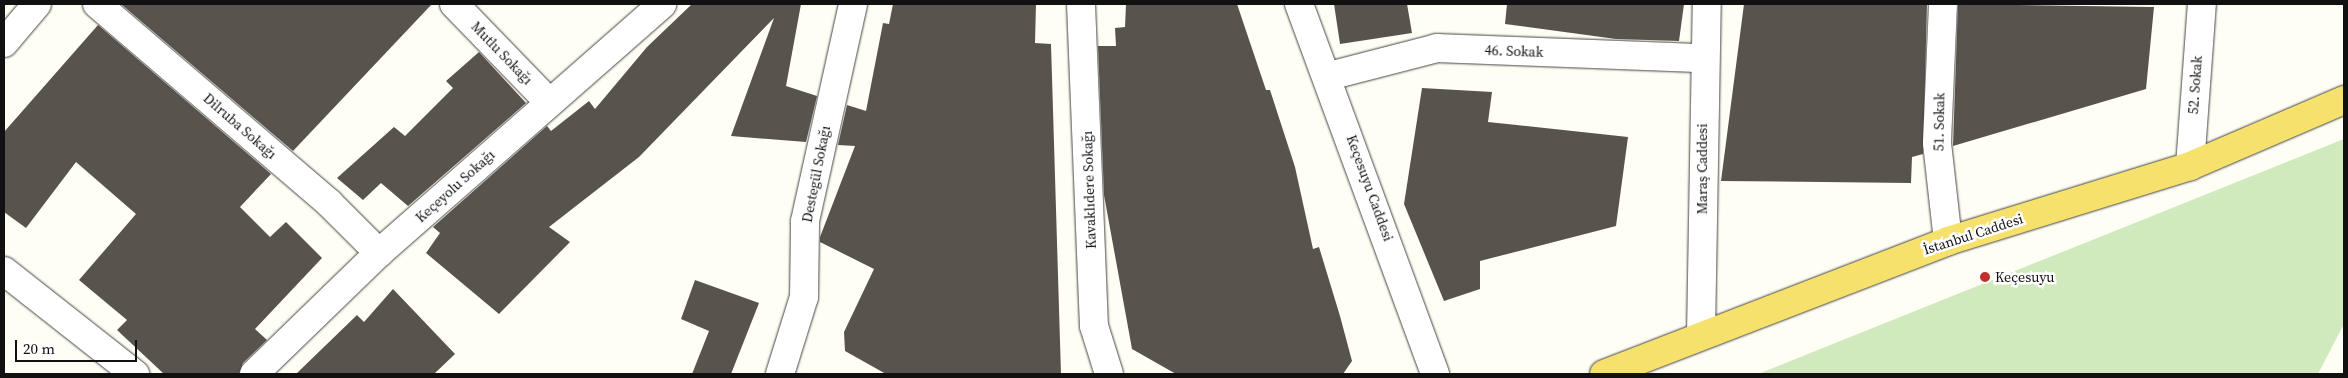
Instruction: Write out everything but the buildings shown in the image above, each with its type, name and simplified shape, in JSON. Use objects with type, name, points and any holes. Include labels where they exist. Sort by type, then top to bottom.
[{"type":"main road","name":"İstanbul Caddesi","points":[[1604,374],[1701,334],[1948,240],[2190,166],[2344,100]]},
{"type":"street","points":[[4,43],[37,4]]},
{"type":"street","name":"Dilruba Sokağı","points":[[97,4],[329,203],[379,253]]},
{"type":"street","name":"Mutlu Sokağı","points":[[454,4],[549,102]]},
{"type":"street","name":"Keçeyolu Sokağı","points":[[254,374],[379,253],[549,102],[574,85],[662,4]]},
{"type":"street","name":"Destegül Sokağı","points":[[780,374],[804,297],[805,221],[853,4]]},
{"type":"street","name":"Kavaklıdere Sokağı","points":[[1082,4],[1094,326],[1108,374]]},
{"type":"street","name":"Keçesuyu Caddesi","points":[[1299,4],[1329,76],[1435,374]]},
{"type":"street","name":"Maraş Caddesi","points":[[1701,334],[1703,58],[1708,4]]},
{"type":"street","name":"51. Sokak","points":[[1943,4],[1937,143],[1948,240]]},
{"type":"street","name":"52. Sokak","points":[[2190,166],[2202,4]]},
{"type":"street","name":"46. Sokak","points":[[1329,76],[1437,48],[1703,58]]},
{"type":"street","points":[[4,272],[135,374]]},
{"type":"street","points":[[801,374],[804,297]]},
{"type":"green space","points":[[2344,139],[2344,324],[2318,374],[1758,374]]},
{"type":"place","name":"Keçesuyu","points":[[1985,277]]}]
